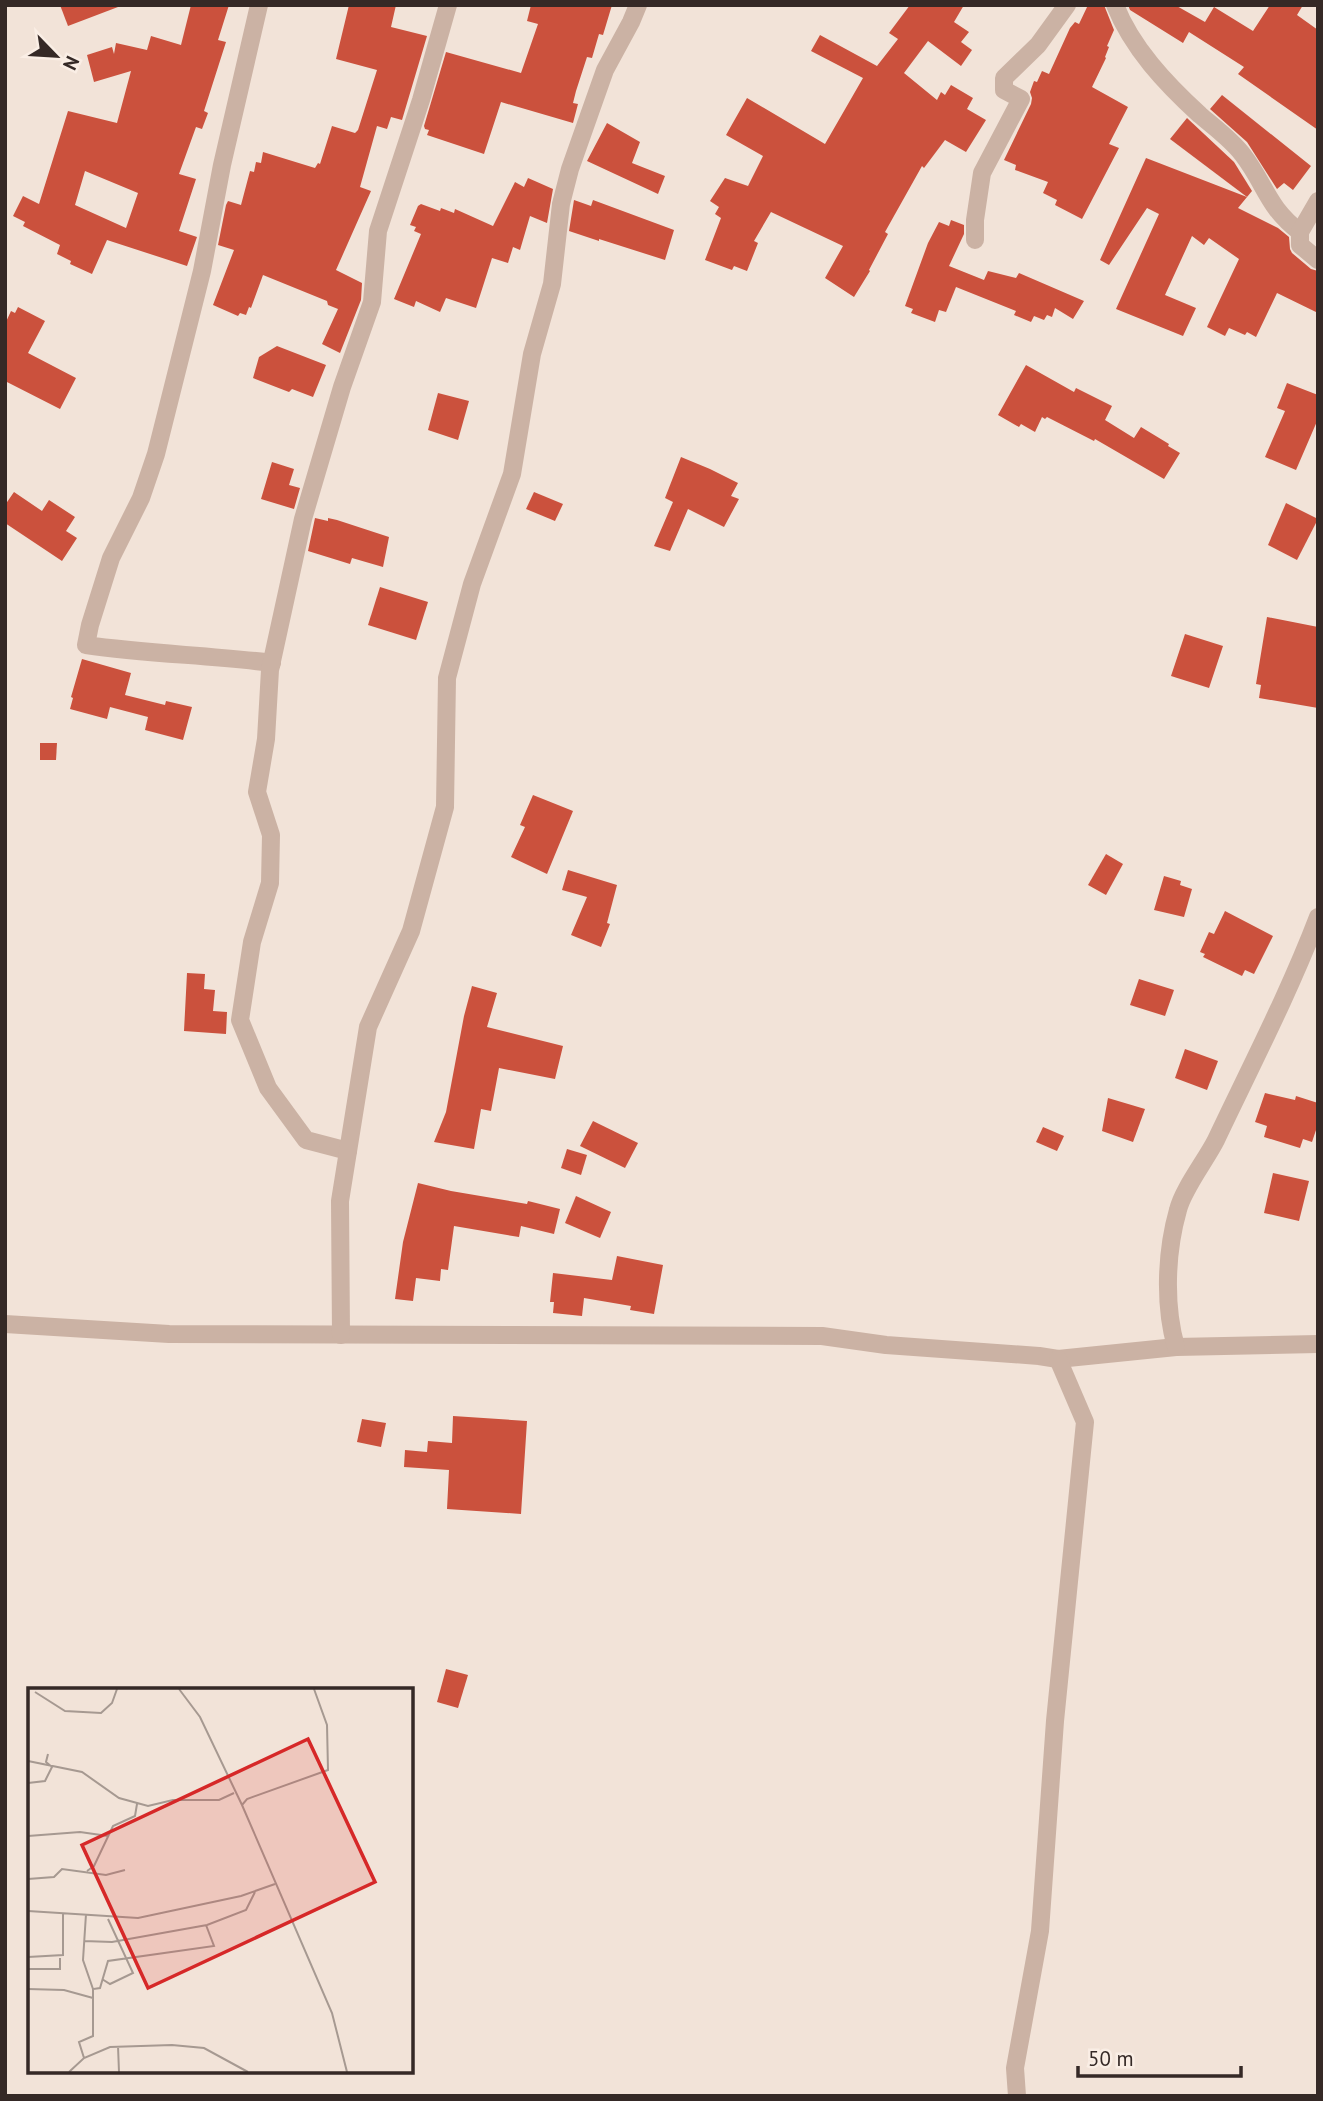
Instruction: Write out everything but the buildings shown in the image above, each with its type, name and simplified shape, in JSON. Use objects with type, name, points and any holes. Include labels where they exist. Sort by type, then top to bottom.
[{"type":"street","points":[[259,5],[222,165],[202,271],[156,454],[141,499],[111,558],[86,645],[272,663]]},
{"type":"street","points":[[348,1151],[306,1140],[268,1088],[240,1020],[251,942],[270,883],[271,835],[257,792],[266,739],[272,663],[303,519],[342,387],[372,302],[378,231],[421,100],[448,5]]},
{"type":"street","points":[[341,1335],[340,1201],[368,1027],[411,931],[446,807],[447,678],[472,584],[512,474],[531,354],[552,284],[561,204],[570,169],[605,70],[638,5]]},
{"type":"street","points":[[975,240],[982,173],[1021,100],[1004,90],[1004,78],[1038,46],[1067,5]]},
{"type":"street","points":[[1115,5],[1121,20],[1162,78],[1243,154],[1269,200],[1286,221],[1300,232]]},
{"type":"street","points":[[1318,201],[1300,232],[1300,245],[1318,260]]},
{"type":"street","points":[[1176,1347],[1170,1325],[1170,1255],[1178,1208],[1210,1152],[1318,917]]},
{"type":"street","points":[[5,1324],[169,1334],[822,1336],[886,1345],[1058,1359],[1176,1347],[1318,1344]]},
{"type":"street","points":[[1017,2096],[1015,2068],[1040,1931],[1055,1721],[1085,1422],[1058,1359]]}]
